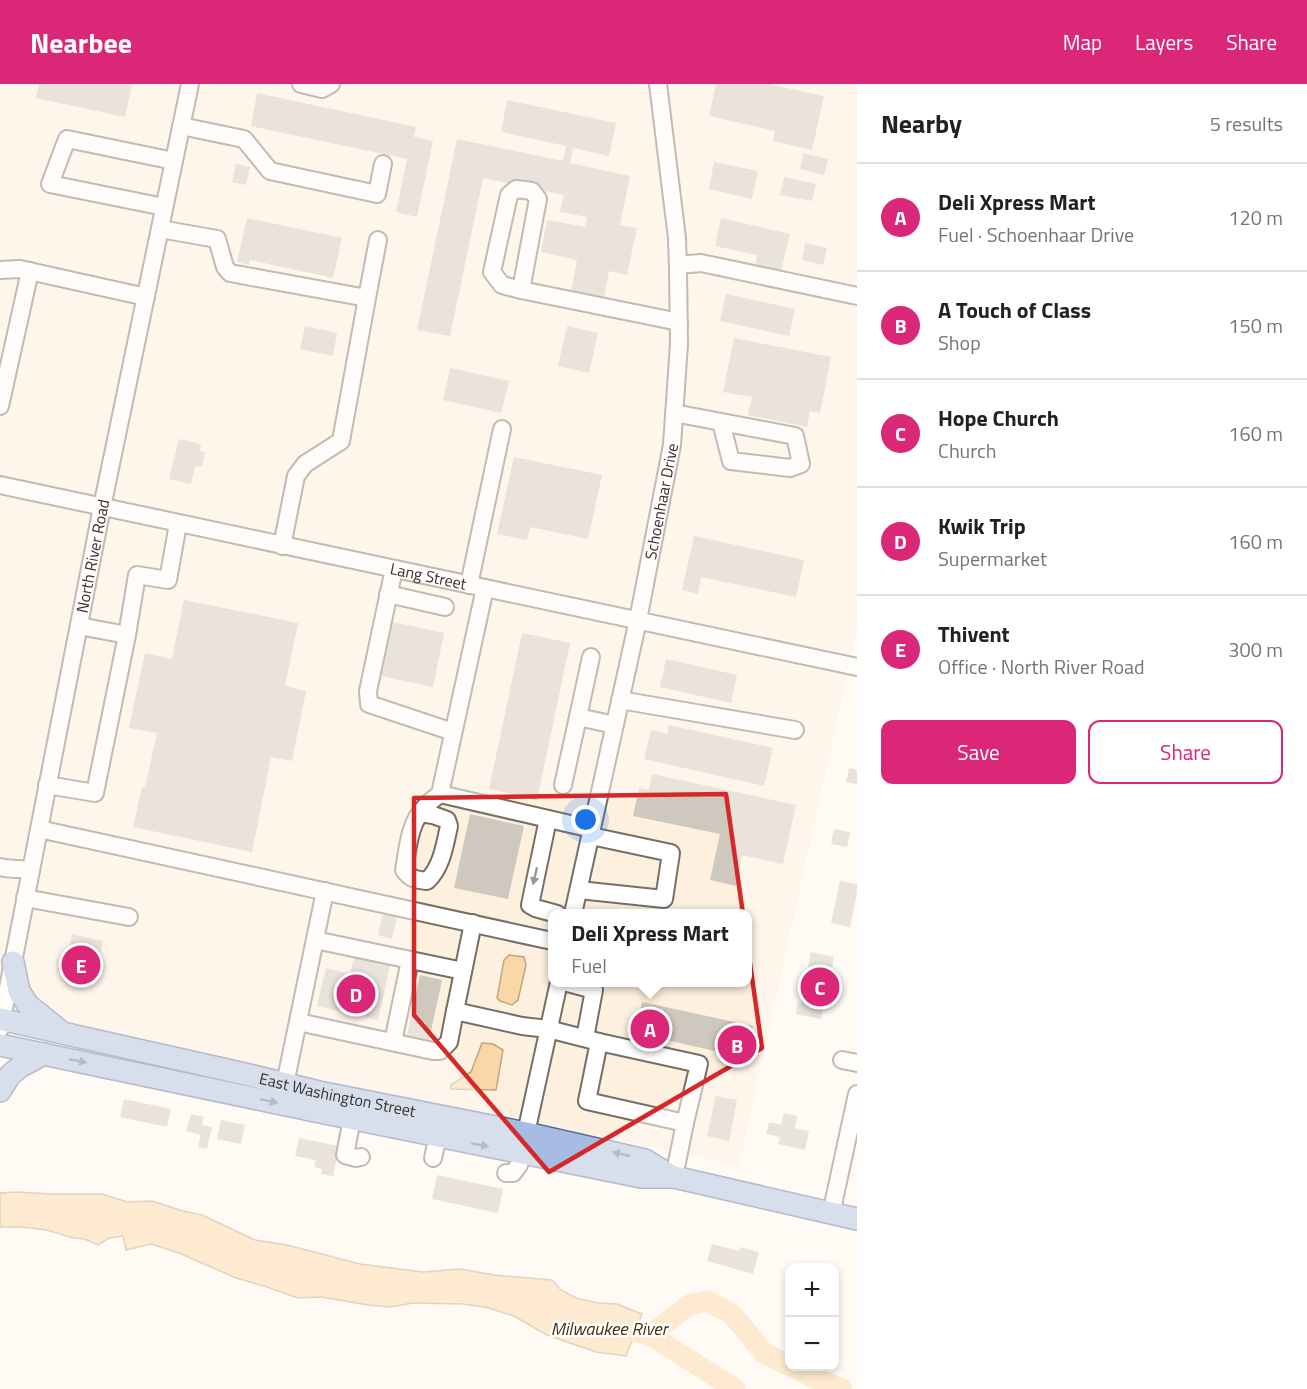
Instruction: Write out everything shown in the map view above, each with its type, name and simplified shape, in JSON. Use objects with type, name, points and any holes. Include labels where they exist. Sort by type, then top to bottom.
[{"type":"main road","points":[[6,968],[28,1005],[61,1032]]},
{"type":"main road","name":"East Washington Street","points":[[1,1022],[61,1032],[225,1069],[285,1084],[354,1109]]},
{"type":"main road","name":"East Washington Street","points":[[0,1044],[220,1091],[354,1109],[524,1143],[645,1160],[674,1177],[857,1219]]},
{"type":"main road","points":[[0,1091],[10,1076],[21,1066],[44,1054]]},
{"type":"street","name":"North River Road","points":[[1,1022],[6,968],[25,898],[25,869],[39,829],[102,507],[190,84]]},
{"type":"street","points":[[301,84],[322,89],[331,84]]},
{"type":"street","name":"Schoenhaar Drive","points":[[574,909],[638,620],[672,445],[679,344],[678,265],[657,84]]},
{"type":"street","points":[[181,126],[244,139],[270,171],[377,194],[383,164]]},
{"type":"street","points":[[164,207],[50,184],[67,139],[174,161]]},
{"type":"street","points":[[521,290],[538,199],[532,191],[516,189],[508,195],[492,272],[502,285],[521,290],[679,322]]},
{"type":"street","points":[[160,229],[217,239],[225,267],[230,273],[367,298]]},
{"type":"street","points":[[282,546],[296,476],[305,464],[341,441],[378,240]]},
{"type":"street","points":[[678,265],[701,263],[857,296]]},
{"type":"street","points":[[0,270],[20,269],[146,297]]},
{"type":"street","points":[[0,406],[30,271]]},
{"type":"street","points":[[674,413],[795,436],[801,464],[790,468],[731,460],[721,422]]},
{"type":"street","points":[[420,813],[440,794],[453,732],[502,429]]},
{"type":"street","name":"Lang Street","points":[[0,485],[857,667]]},
{"type":"street","points":[[47,785],[95,793],[127,635],[136,575],[168,580],[178,524]]},
{"type":"street","points":[[394,569],[368,691],[369,704],[453,732]]},
{"type":"street","points":[[388,594],[445,607]]},
{"type":"street","points":[[79,626],[127,635]]},
{"type":"street","points":[[563,785],[591,657]]},
{"type":"street","points":[[620,700],[795,730]]},
{"type":"street","points":[[578,717],[615,724]]},
{"type":"street","points":[[440,794],[548,819],[671,853],[664,899],[579,891]]},
{"type":"street","points":[[548,819],[530,905],[548,912]]},
{"type":"street","points":[[39,829],[548,940]]},
{"type":"street","points":[[0,857],[13,861],[25,869]]},
{"type":"street","points":[[0,867],[13,870],[25,869]]},
{"type":"street","points":[[285,1084],[325,891]]},
{"type":"street","points":[[25,898],[129,917]]},
{"type":"street","points":[[298,1022],[440,1051],[449,1042],[473,923]]},
{"type":"street","points":[[315,940],[463,971]]},
{"type":"street","points":[[393,1042],[410,960]]},
{"type":"street","points":[[506,1173],[513,1173],[518,1169],[557,987]]},
{"type":"street","points":[[583,987],[594,990],[587,1101],[685,1123]]},
{"type":"street","points":[[455,1011],[522,1026],[548,1029],[699,1064],[674,1177]]},
{"type":"street","points":[[220,1091],[225,1069]]},
{"type":"street","points":[[831,1214],[857,1094]]},
{"type":"street","points":[[354,1109],[345,1155],[360,1157]]},
{"type":"street","points":[[433,1158],[440,1126]]},
{"type":"highlighted area","points":[[726,794],[762,1048],[549,1172],[414,1015],[414,798]]},
{"type":"shaded area","points":[[0,84],[857,84],[857,630],[739,1165],[0,1017]]},
{"type":"water","points":[[509,955],[524,957],[526,965],[518,1000],[512,1005],[497,998],[504,960]]},
{"type":"water","points":[[482,1043],[493,1044],[503,1050],[496,1090],[451,1089],[451,1085],[471,1072]]},
{"type":"water","name":"Milwaukee River","points":[[0,1193],[102,1194],[127,1202],[152,1201],[202,1215],[255,1240],[287,1245],[360,1264],[423,1272],[461,1269],[494,1275],[552,1280],[561,1290],[576,1298],[617,1304],[642,1314],[626,1356],[596,1352],[547,1335],[514,1316],[485,1307],[413,1303],[390,1307],[321,1297],[298,1298],[236,1278],[179,1253],[151,1244],[126,1250],[123,1236],[109,1238],[98,1245],[85,1239],[47,1230],[0,1227]]},
{"type":"building","points":[[39,84],[132,85],[125,117],[36,98]]},
{"type":"building","points":[[716,84],[768,84],[824,96],[812,150],[773,141],[775,131],[709,116]]},
{"type":"building","points":[[257,93],[416,127],[414,137],[433,141],[417,217],[396,212],[407,159],[251,126]]},
{"type":"building","points":[[507,100],[616,123],[609,156],[573,148],[570,163],[630,176],[620,225],[637,228],[627,275],[609,271],[603,303],[570,296],[577,260],[541,252],[547,220],[585,227],[587,217],[560,212],[564,195],[483,178],[450,336],[417,330],[457,139],[563,161],[566,146],[501,132]]},
{"type":"building","points":[[803,153],[828,159],[824,175],[800,169]]},
{"type":"building","points":[[714,162],[758,171],[752,199],[709,189]]},
{"type":"building","points":[[236,164],[250,167],[246,185],[232,182]]},
{"type":"building","points":[[784,177],[816,184],[812,201],[780,195]]},
{"type":"building","points":[[247,218],[342,238],[333,278],[250,260],[249,265],[237,262]]},
{"type":"building","points":[[721,218],[790,234],[781,271],[755,266],[757,255],[715,246]]},
{"type":"building","points":[[805,243],[827,248],[823,265],[802,260]]},
{"type":"building","points":[[726,294],[795,309],[789,336],[720,321]]},
{"type":"building","points":[[305,326],[337,333],[333,356],[300,349]]},
{"type":"building","points":[[567,326],[598,333],[589,373],[558,366]]},
{"type":"building","points":[[734,338],[831,357],[820,413],[810,411],[807,427],[748,415],[752,397],[723,392]]},
{"type":"building","points":[[450,368],[509,381],[501,413],[443,400]]},
{"type":"building","points":[[179,439],[201,444],[200,451],[205,452],[202,467],[195,466],[191,484],[169,479]]},
{"type":"building","points":[[514,457],[602,475],[588,539],[530,527],[527,540],[497,534]]},
{"type":"building","points":[[694,536],[804,560],[796,597],[701,577],[698,594],[682,590]]},
{"type":"building","points":[[184,600],[298,623],[285,686],[306,691],[292,761],[271,757],[252,852],[133,827],[157,733],[129,728],[145,653],[172,659]]},
{"type":"building","points":[[392,622],[444,633],[433,687],[381,676]]},
{"type":"building","points":[[522,633],[570,643],[537,800],[489,789]]},
{"type":"building","points":[[666,659],[737,675],[731,703],[660,687]]},
{"type":"building","points":[[669,725],[773,748],[764,786],[644,759],[651,730],[667,734]]},
{"type":"building","points":[[849,768],[857,770],[857,784],[846,782]]},
{"type":"building","points":[[652,774],[796,805],[783,864],[742,855],[736,886],[710,880],[720,834],[633,816],[639,788],[649,790]]},
{"type":"building","points":[[470,814],[524,826],[508,899],[454,888]]},
{"type":"building","points":[[834,829],[850,832],[847,847],[831,844]]},
{"type":"building","points":[[840,881],[857,884],[850,927],[831,923]]},
{"type":"building","points":[[384,908],[398,911],[392,939],[378,935]]},
{"type":"building","points":[[72,934],[103,941],[94,981],[68,976],[73,950],[69,949]]},
{"type":"building","points":[[811,952],[834,957],[830,979],[837,981],[834,994],[827,993],[821,1019],[796,1014],[798,1002],[801,1003]]},
{"type":"building","points":[[354,957],[390,965],[378,1020],[317,1006],[326,968],[350,974]]},
{"type":"building","points":[[420,975],[442,980],[428,1045],[406,1040]]},
{"type":"building","points":[[642,1002],[753,1026],[746,1058],[635,1033]]},
{"type":"building","points":[[716,1096],[737,1100],[729,1141],[707,1136]]},
{"type":"building","points":[[124,1099],[171,1109],[167,1127],[120,1117]]},
{"type":"building","points":[[784,1113],[797,1116],[795,1128],[809,1131],[805,1150],[778,1144],[780,1137],[766,1134],[769,1122],[781,1125]]},
{"type":"building","points":[[191,1114],[204,1117],[202,1125],[212,1127],[207,1149],[198,1147],[201,1135],[186,1131]]},
{"type":"building","points":[[221,1120],[245,1125],[241,1144],[217,1139]]},
{"type":"building","points":[[299,1138],[339,1146],[333,1176],[321,1174],[322,1169],[314,1167],[316,1160],[295,1156]]},
{"type":"building","points":[[437,1175],[503,1189],[498,1213],[432,1199]]},
{"type":"building","points":[[712,1244],[739,1251],[740,1247],[759,1252],[753,1274],[707,1261]]},
{"type":"waterway","points":[[650,1335],[689,1305],[707,1301],[732,1314],[764,1353],[785,1364]]},
{"type":"waterway","name":"Milwaukee River","points":[[609,1324],[650,1335],[735,1389]]},
{"type":"waterway","points":[[801,1371],[842,1389]]},
{"type":"place","name":"Thivent","points":[[81,965]]},
{"type":"place","name":"Hope Church","points":[[820,987]]},
{"type":"place","name":"Kwik Trip","points":[[356,994]]},
{"type":"place","name":"Deli Xpress Mart","points":[[650,1029]]},
{"type":"place","name":"A Touch of Class","points":[[737,1045]]}]
